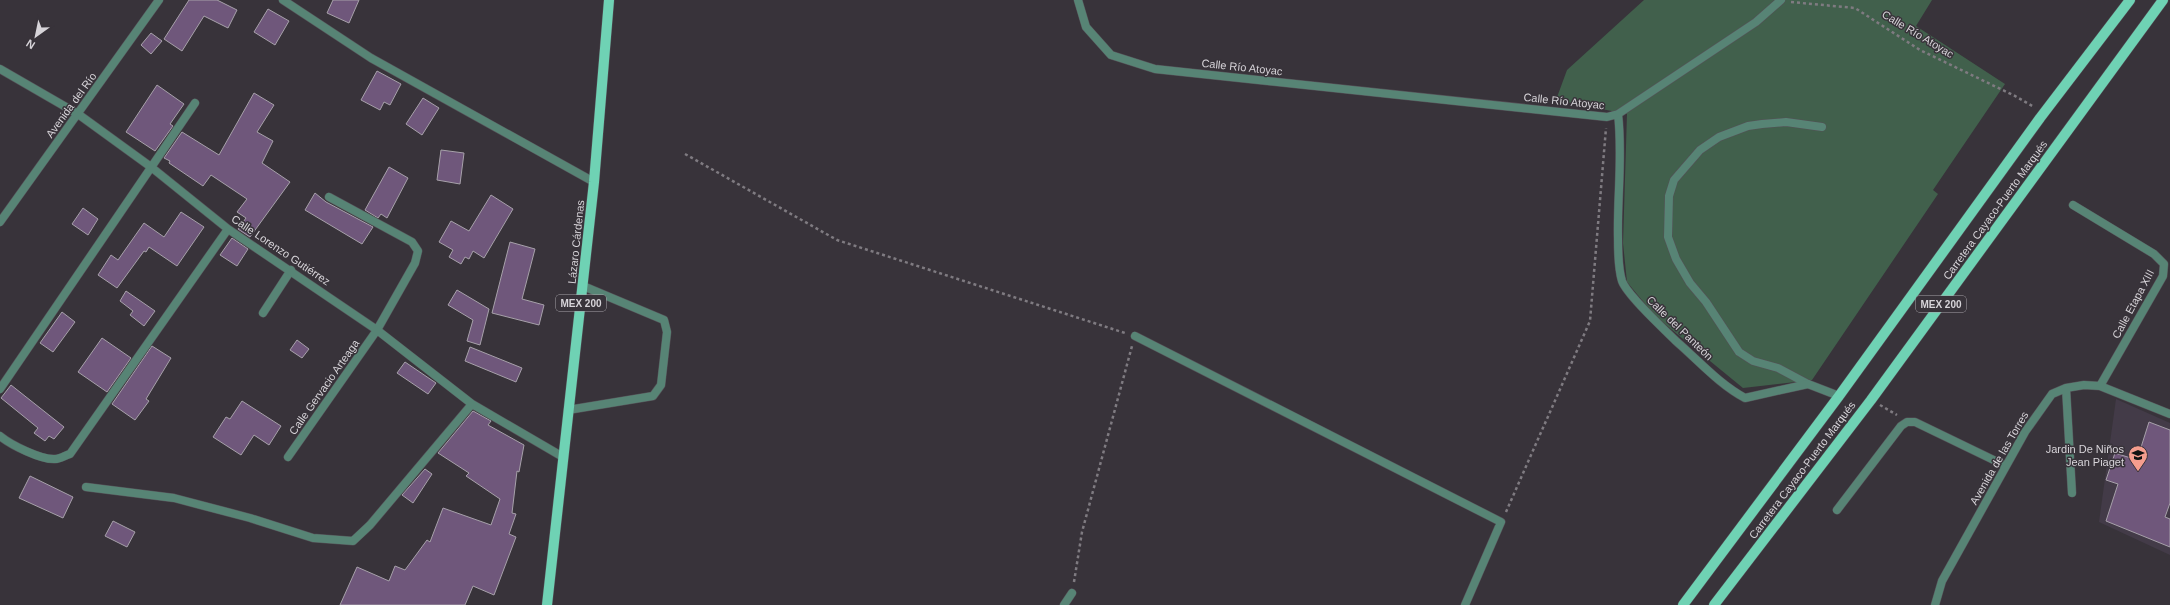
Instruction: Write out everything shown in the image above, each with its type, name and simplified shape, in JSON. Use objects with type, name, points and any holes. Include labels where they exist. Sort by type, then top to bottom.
[{"type":"main road","name":"Lázaro Cárdenas","points":[[547,605],[594,182],[609,0]]},
{"type":"main road","name":"Carretera Cayaco-Puerto Marqués","points":[[1683,605],[1839,396],[2040,118],[2130,0]]},
{"type":"main road","name":"Carretera Cayaco-Puerto Marqués","points":[[1714,605],[1871,400],[2163,0]]},
{"type":"street","name":"Avenida del Río","points":[[0,222],[159,0]]},
{"type":"street","points":[[283,0],[370,58],[594,182]]},
{"type":"street","name":"Calle Río Atoyac","points":[[1078,0],[1086,27],[1111,55],[1154,69],[1606,117],[1618,114],[1756,22],[1781,0]]},
{"type":"street","name":"Calle Lorenzo Gutiérrez","points":[[0,69],[78,114],[151,167],[228,229],[291,270],[377,330],[472,404],[563,457]]},
{"type":"street","points":[[0,389],[195,103]]},
{"type":"street","name":"Calle del Panteón","points":[[1618,114],[1621,133],[1617,201],[1618,254],[1622,282],[1644,309],[1670,335],[1731,390],[1745,398],[1808,384]]},
{"type":"street","points":[[1822,127],[1786,122],[1762,124],[1748,126],[1719,137],[1695,156],[1674,180],[1669,196],[1668,237],[1676,259],[1690,283],[1706,302],[1739,352],[1753,361],[1778,368],[1808,384],[1839,396]]},
{"type":"street","name":"Calle Gervacio Arteaga","points":[[288,457],[377,330],[415,263],[418,251],[412,242],[328,197]]},
{"type":"street","name":"Calle Etapa XIII","points":[[2073,205],[2154,254],[2164,264],[2163,276],[2100,386]]},
{"type":"street","points":[[0,436],[9,443],[45,458],[56,459],[70,454],[228,229]]},
{"type":"street","points":[[263,313],[291,270]]},
{"type":"street","points":[[568,410],[653,396],[661,385],[667,332],[664,320],[583,286]]},
{"type":"street","points":[[1135,336],[1501,522],[1465,605]]},
{"type":"street","name":"Avenida de las Torres","points":[[1935,605],[1942,581],[2025,432],[2052,394],[2066,388],[2084,385],[2100,386],[2170,414]]},
{"type":"street","points":[[2066,388],[2072,493]]},
{"type":"street","points":[[86,487],[174,498],[250,518],[313,538],[353,541],[370,525],[472,404]]},
{"type":"street","points":[[1837,510],[1901,426],[1907,422],[1915,422],[2006,466]]},
{"type":"street","points":[[1064,605],[1072,593]]},
{"type":"path","name":"Calle Río Atoyac","points":[[1781,0],[1855,8],[1920,50],[2028,103],[2034,107],[2040,118]]},
{"type":"path","points":[[1501,522],[1590,321],[1606,117]]},
{"type":"path","points":[[685,154],[837,240],[1135,336],[1082,532],[1072,593]]},
{"type":"path","points":[[1871,400],[1907,422]]},
{"type":"shaded area","name":"Jardin De Niños Jean Piaget","points":[[2116,399],[2170,423],[2170,555],[2099,522]]},
{"type":"green space","points":[[1644,0],[1932,0],[1916,26],[2005,84],[1933,190],[1938,194],[1812,380],[1743,388],[1655,316],[1627,282],[1623,243],[1627,114],[1556,100],[1567,70]]},
{"type":"building","points":[[189,0],[217,0],[237,10],[228,28],[204,16],[182,51],[164,39]]},
{"type":"building","points":[[333,0],[359,0],[349,23],[327,13]]},
{"type":"building","points":[[268,9],[289,21],[275,45],[254,32]]},
{"type":"building","points":[[151,33],[162,41],[151,54],[141,45]]},
{"type":"building","points":[[377,71],[401,84],[390,105],[384,102],[380,110],[361,100]]},
{"type":"building","points":[[157,85],[184,104],[170,124],[173,126],[155,151],[126,132]]},
{"type":"building","points":[[254,93],[274,105],[257,132],[273,141],[262,163],[290,182],[250,237],[238,229],[246,218],[237,212],[247,199],[211,175],[203,186],[164,158],[182,132],[219,155]]},
{"type":"building","points":[[423,98],[439,108],[422,135],[406,124]]},
{"type":"building","points":[[441,150],[464,153],[460,184],[437,180]]},
{"type":"building","points":[[389,167],[408,178],[387,218],[381,214],[378,218],[365,210]]},
{"type":"building","points":[[315,193],[326,202],[373,227],[362,244],[305,210]]},
{"type":"building","points":[[491,195],[513,209],[484,258],[473,251],[469,259],[465,257],[461,264],[449,257],[453,250],[439,242],[451,221],[469,231]]},
{"type":"building","points":[[83,208],[98,219],[88,235],[72,224]]},
{"type":"building","points":[[181,212],[204,227],[177,266],[149,247],[146,252],[144,251],[117,288],[98,275],[111,255],[118,260],[144,223],[164,237]]},
{"type":"building","points":[[232,238],[248,249],[237,266],[220,255]]},
{"type":"building","points":[[510,242],[535,249],[522,299],[544,305],[539,325],[492,313]]},
{"type":"building","points":[[457,290],[489,309],[480,345],[467,341],[473,320],[448,305]]},
{"type":"building","points":[[126,291],[155,311],[144,326],[130,315],[133,311],[120,301]]},
{"type":"building","points":[[62,312],[75,322],[53,352],[40,343]]},
{"type":"building","points":[[102,338],[131,358],[107,392],[78,372]]},
{"type":"building","points":[[297,340],[309,349],[302,358],[290,350]]},
{"type":"building","points":[[152,346],[171,358],[146,399],[149,401],[135,420],[112,404]]},
{"type":"building","points":[[470,347],[522,368],[516,382],[465,361]]},
{"type":"building","points":[[405,362],[436,383],[428,394],[397,373]]},
{"type":"building","points":[[11,385],[64,427],[54,439],[49,436],[45,441],[34,433],[38,428],[1,398]]},
{"type":"building","points":[[242,401],[281,426],[269,445],[254,435],[241,455],[213,437],[226,417],[230,419]]},
{"type":"building","points":[[473,411],[491,421],[488,425],[524,445],[519,472],[517,471],[512,513],[516,514],[509,534],[516,537],[494,595],[473,586],[465,605],[340,605],[357,567],[389,581],[395,566],[405,570],[427,540],[430,542],[443,508],[491,525],[500,499],[466,476],[469,473],[438,453]]},
{"type":"building","name":"Jardin De Niños Jean Piaget","points":[[2149,422],[2170,430],[2170,503],[2165,517],[2170,519],[2170,547],[2106,521],[2118,484],[2106,480],[2115,453],[2137,460]]},
{"type":"building","points":[[425,469],[432,474],[413,503],[402,495]]},
{"type":"building","points":[[30,476],[73,497],[63,518],[19,498]]},
{"type":"building","points":[[113,521],[135,532],[127,547],[105,536]]},
{"type":"place","name":"Jardin De Niños Jean Piaget","points":[[2138,472]]}]
